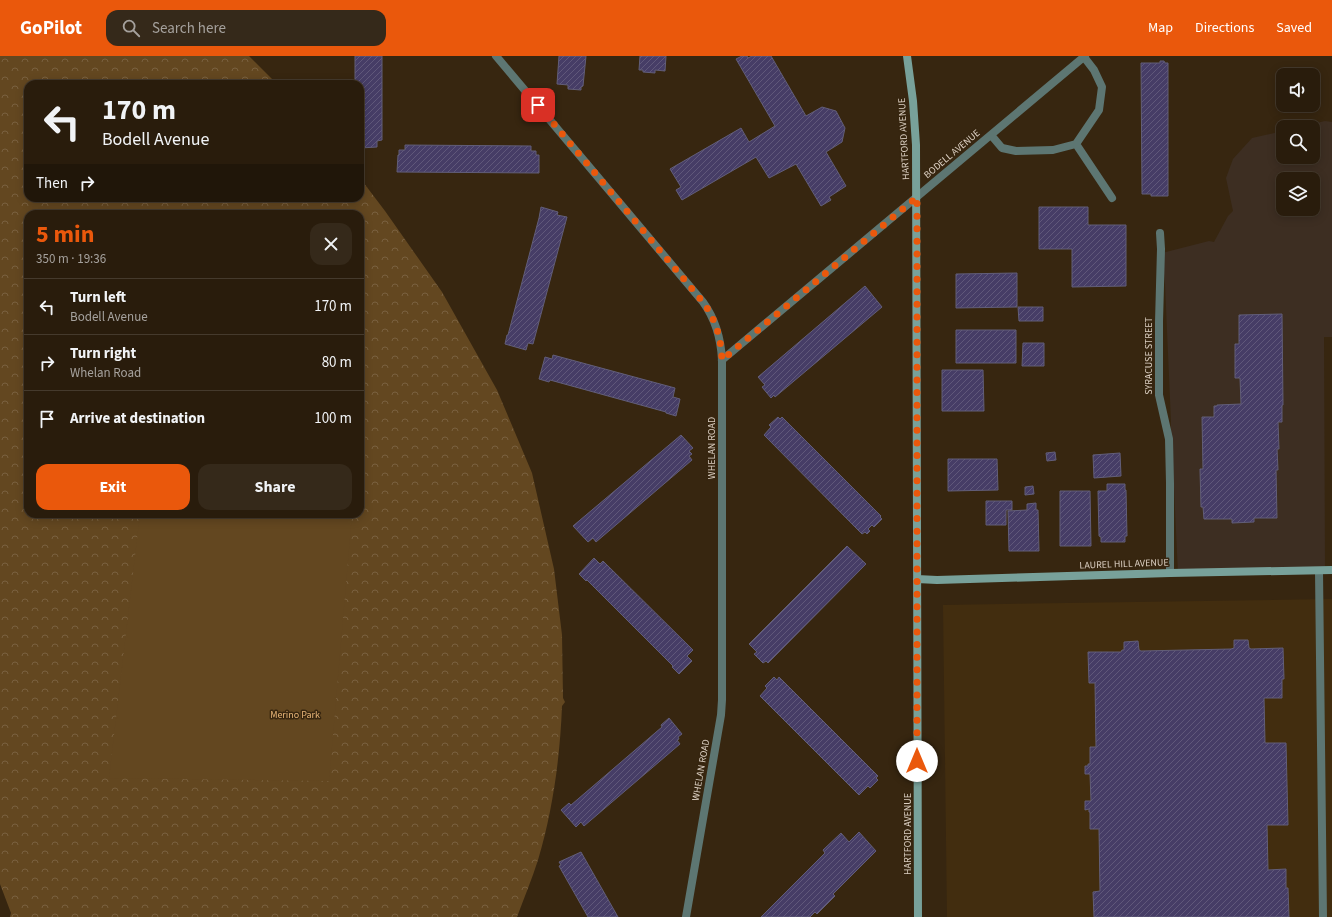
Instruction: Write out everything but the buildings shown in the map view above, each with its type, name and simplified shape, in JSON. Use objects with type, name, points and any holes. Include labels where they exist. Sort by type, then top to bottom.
[{"type":"main road","name":"HARTFORD AVENUE","points":[[907,56],[915,124],[917,197],[918,917]]},
{"type":"main road","name":"LAUREL HILL AVENUE","points":[[917,579],[937,580],[1332,570]]},
{"type":"street","name":"WHELAN ROAD","points":[[496,56],[703,302],[717,327],[722,360],[722,700],[720,723],[686,917]]},
{"type":"street","name":"BODELL AVENUE","points":[[722,360],[1085,56]]},
{"type":"street","points":[[991,135],[1002,148],[1016,151],[1053,150],[1076,144],[1099,110],[1102,88],[1094,70],[1085,56]]},
{"type":"street","points":[[1076,144],[1112,198]]},
{"type":"street","name":"SYRACUSE STREET","points":[[1160,233],[1159,395],[1169,439],[1170,573]]},
{"type":"street","points":[[1319,570],[1323,917]]},
{"type":"shaded area","points":[[1320,122],[1332,122],[1332,337],[1324,337],[1325,571],[1178,574],[1165,284],[1162,253],[1209,241],[1214,242],[1228,216],[1233,211],[1226,178],[1233,159],[1252,138],[1276,133],[1276,164],[1320,164]]},
{"type":"shaded area","points":[[1332,599],[1332,917],[947,917],[943,605]]},
{"type":"green space","name":"Merino Park","points":[[0,56],[249,56],[273,80],[24,80],[24,202],[364,202],[364,183],[442,292],[497,390],[532,473],[554,569],[562,635],[563,698],[565,702],[562,706],[560,745],[552,803],[538,860],[517,917],[10,917],[11,913],[0,884]]},
{"type":"green space","points":[[140,518],[352,518],[329,781],[109,778]]},
{"type":"route","points":[[538,105],[703,302],[717,327],[722,360],[917,197],[917,761]]}]
